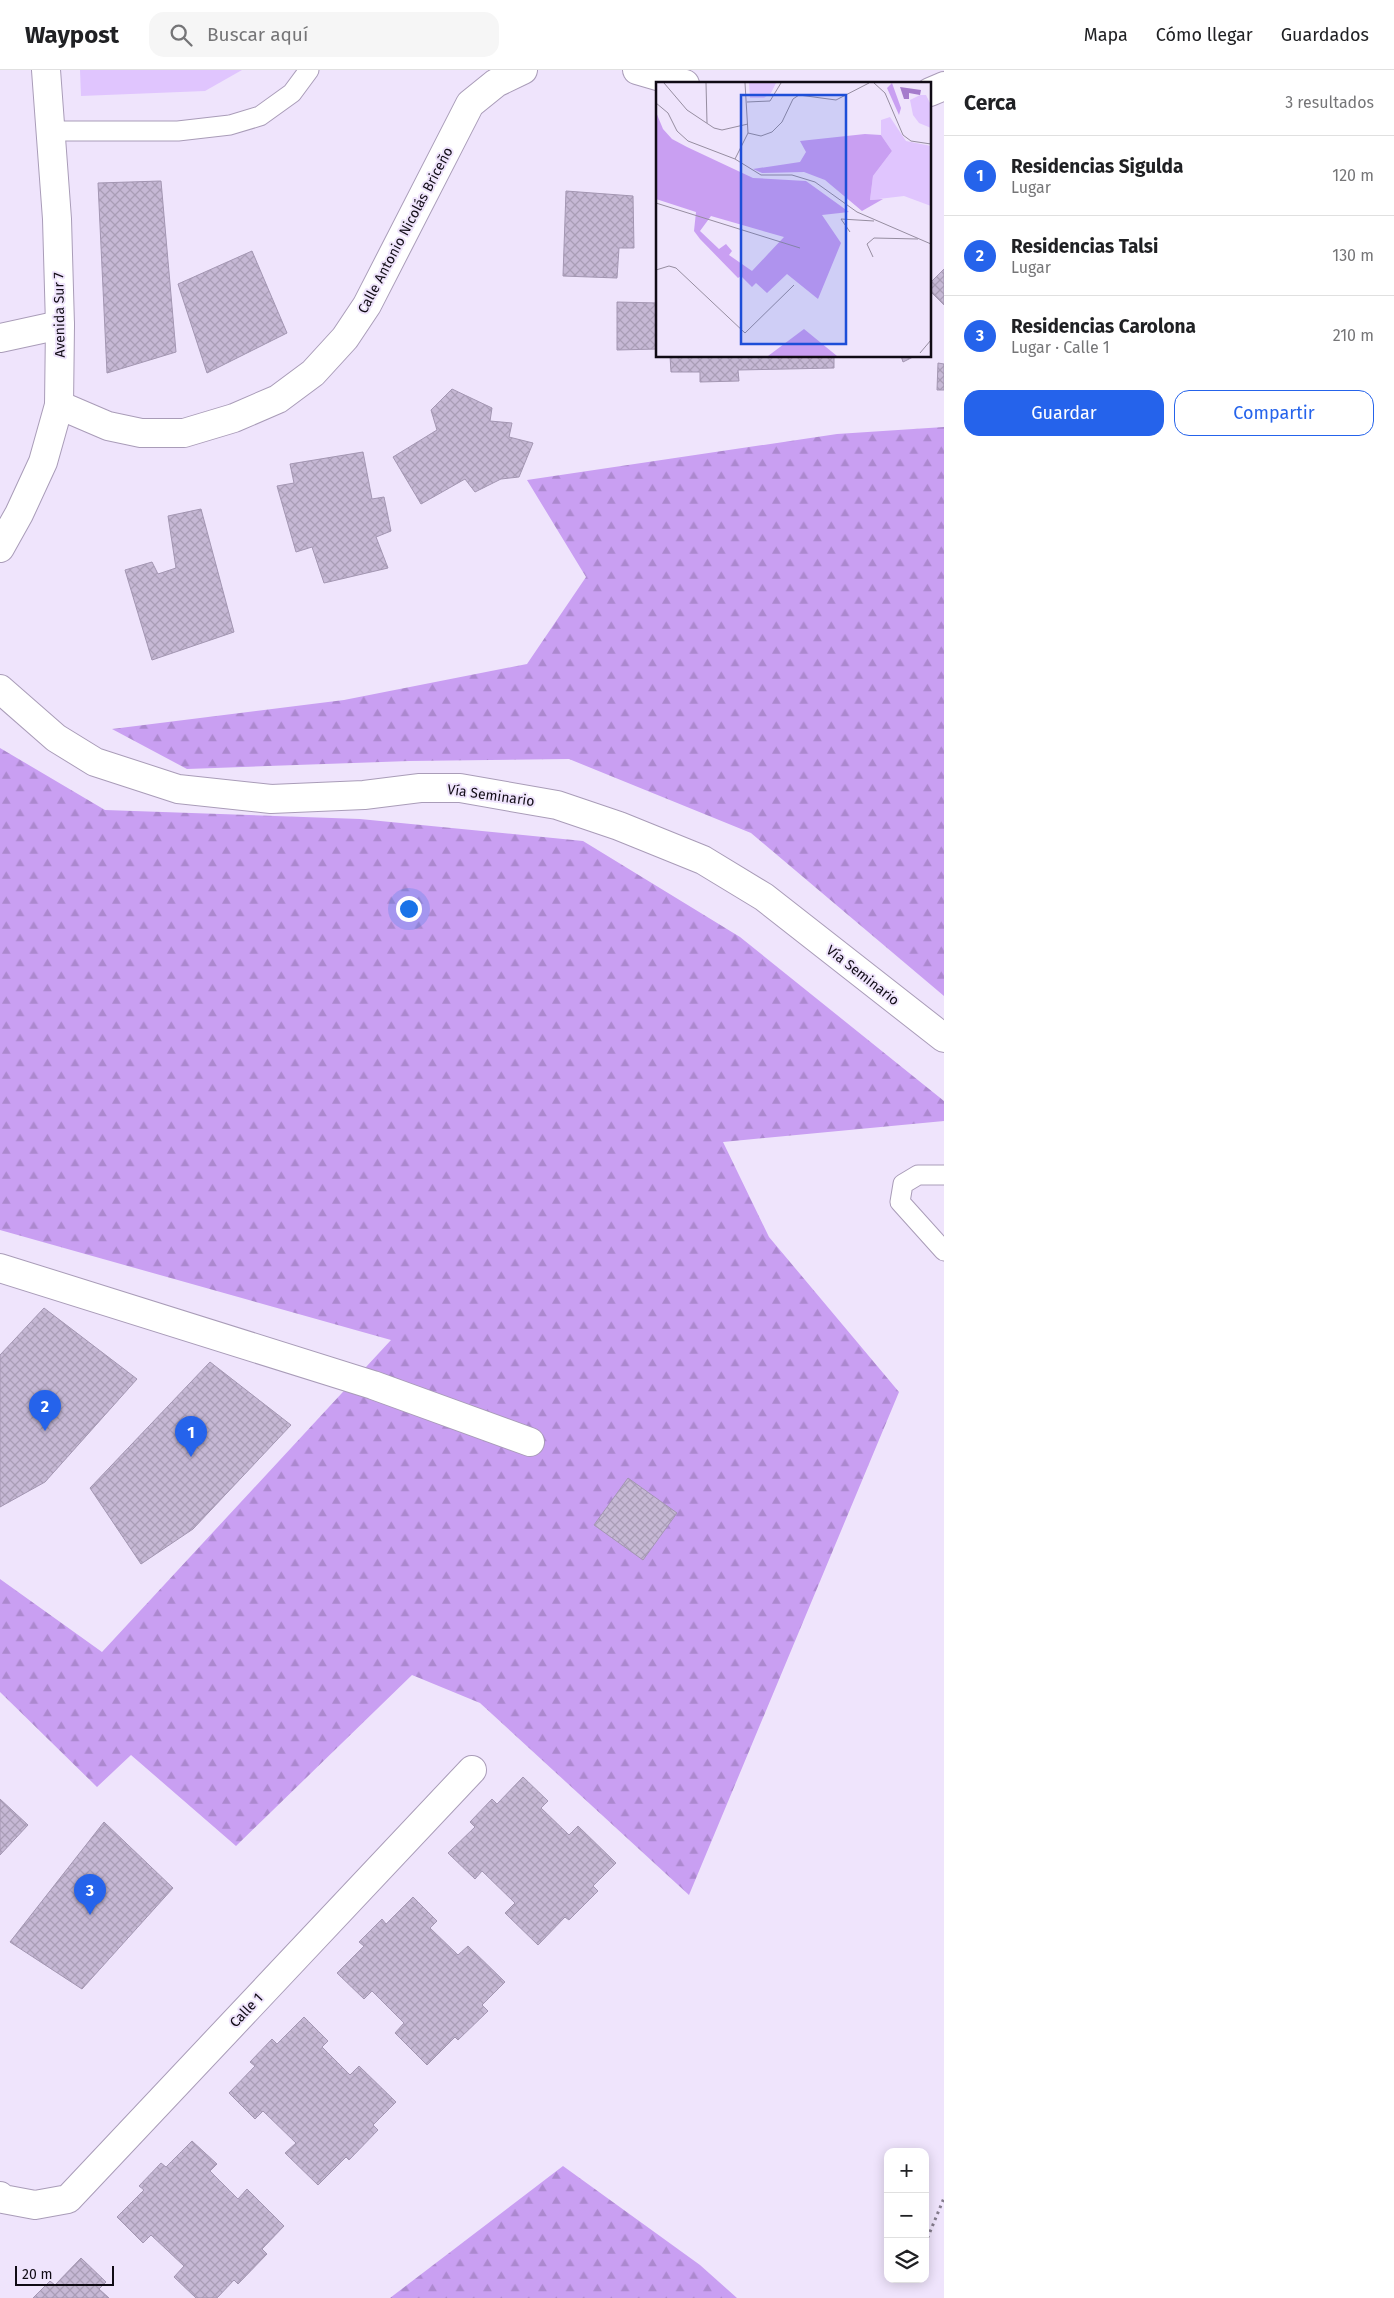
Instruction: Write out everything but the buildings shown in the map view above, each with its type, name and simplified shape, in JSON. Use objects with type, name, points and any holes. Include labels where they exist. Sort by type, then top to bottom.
[{"type":"street","name":"Avenida Sur 7","points":[[0,548],[19,514],[42,462],[59,405],[60,325],[57,219],[46,70]]},
{"type":"street","name":"Calle Antonio Nicolás Briceño","points":[[59,405],[108,426],[141,433],[184,433],[234,418],[278,399],[313,373],[345,338],[368,305],[470,104],[496,83],[523,70]]},
{"type":"street","points":[[637,70],[679,82]]},
{"type":"street","points":[[932,91],[944,86]]},
{"type":"street","points":[[0,338],[60,325]]},
{"type":"street","name":"Vía Seminario","points":[[0,689],[56,738],[95,762],[178,789],[271,799],[364,795],[420,788],[460,788],[557,805],[611,823],[703,860],[764,897],[944,1038]]},
{"type":"street","points":[[0,1268],[373,1385],[530,1442]]},
{"type":"street","name":"Calle 1","points":[[0,2196],[2,2199],[35,2205],[68,2199],[472,1770]]},
{"type":"lane","points":[[51,131],[178,131],[230,125],[260,116],[292,94],[309,70]]},
{"type":"lane","points":[[944,1175],[918,1175],[903,1184],[900,1202],[944,1251]]},
{"type":"path","points":[[927,2238],[944,2198]]},
{"type":"shaded area","points":[[80,70],[242,70],[205,91],[81,96]]},
{"type":"green space","points":[[944,427],[944,996],[751,833],[569,759],[409,761],[187,769],[112,729],[344,700],[527,664],[586,577],[527,480],[837,434]]},
{"type":"green space","points":[[0,748],[105,810],[360,819],[583,841],[740,937],[944,1101],[944,1121],[723,1142],[769,1237],[899,1392],[689,1895],[480,1703],[412,1675],[236,1846],[131,1755],[97,1787],[0,1692],[0,1579],[102,1652],[391,1340],[0,1230]]},
{"type":"green space","points":[[563,2166],[700,2265],[737,2298],[390,2298]]},
{"type":"place","name":"Residencias Talsi","points":[[45,1431]]},
{"type":"place","name":"Residencias Sigulda","points":[[191,1457]]},
{"type":"place","name":"Residencias Carolona","points":[[90,1915]]}]
